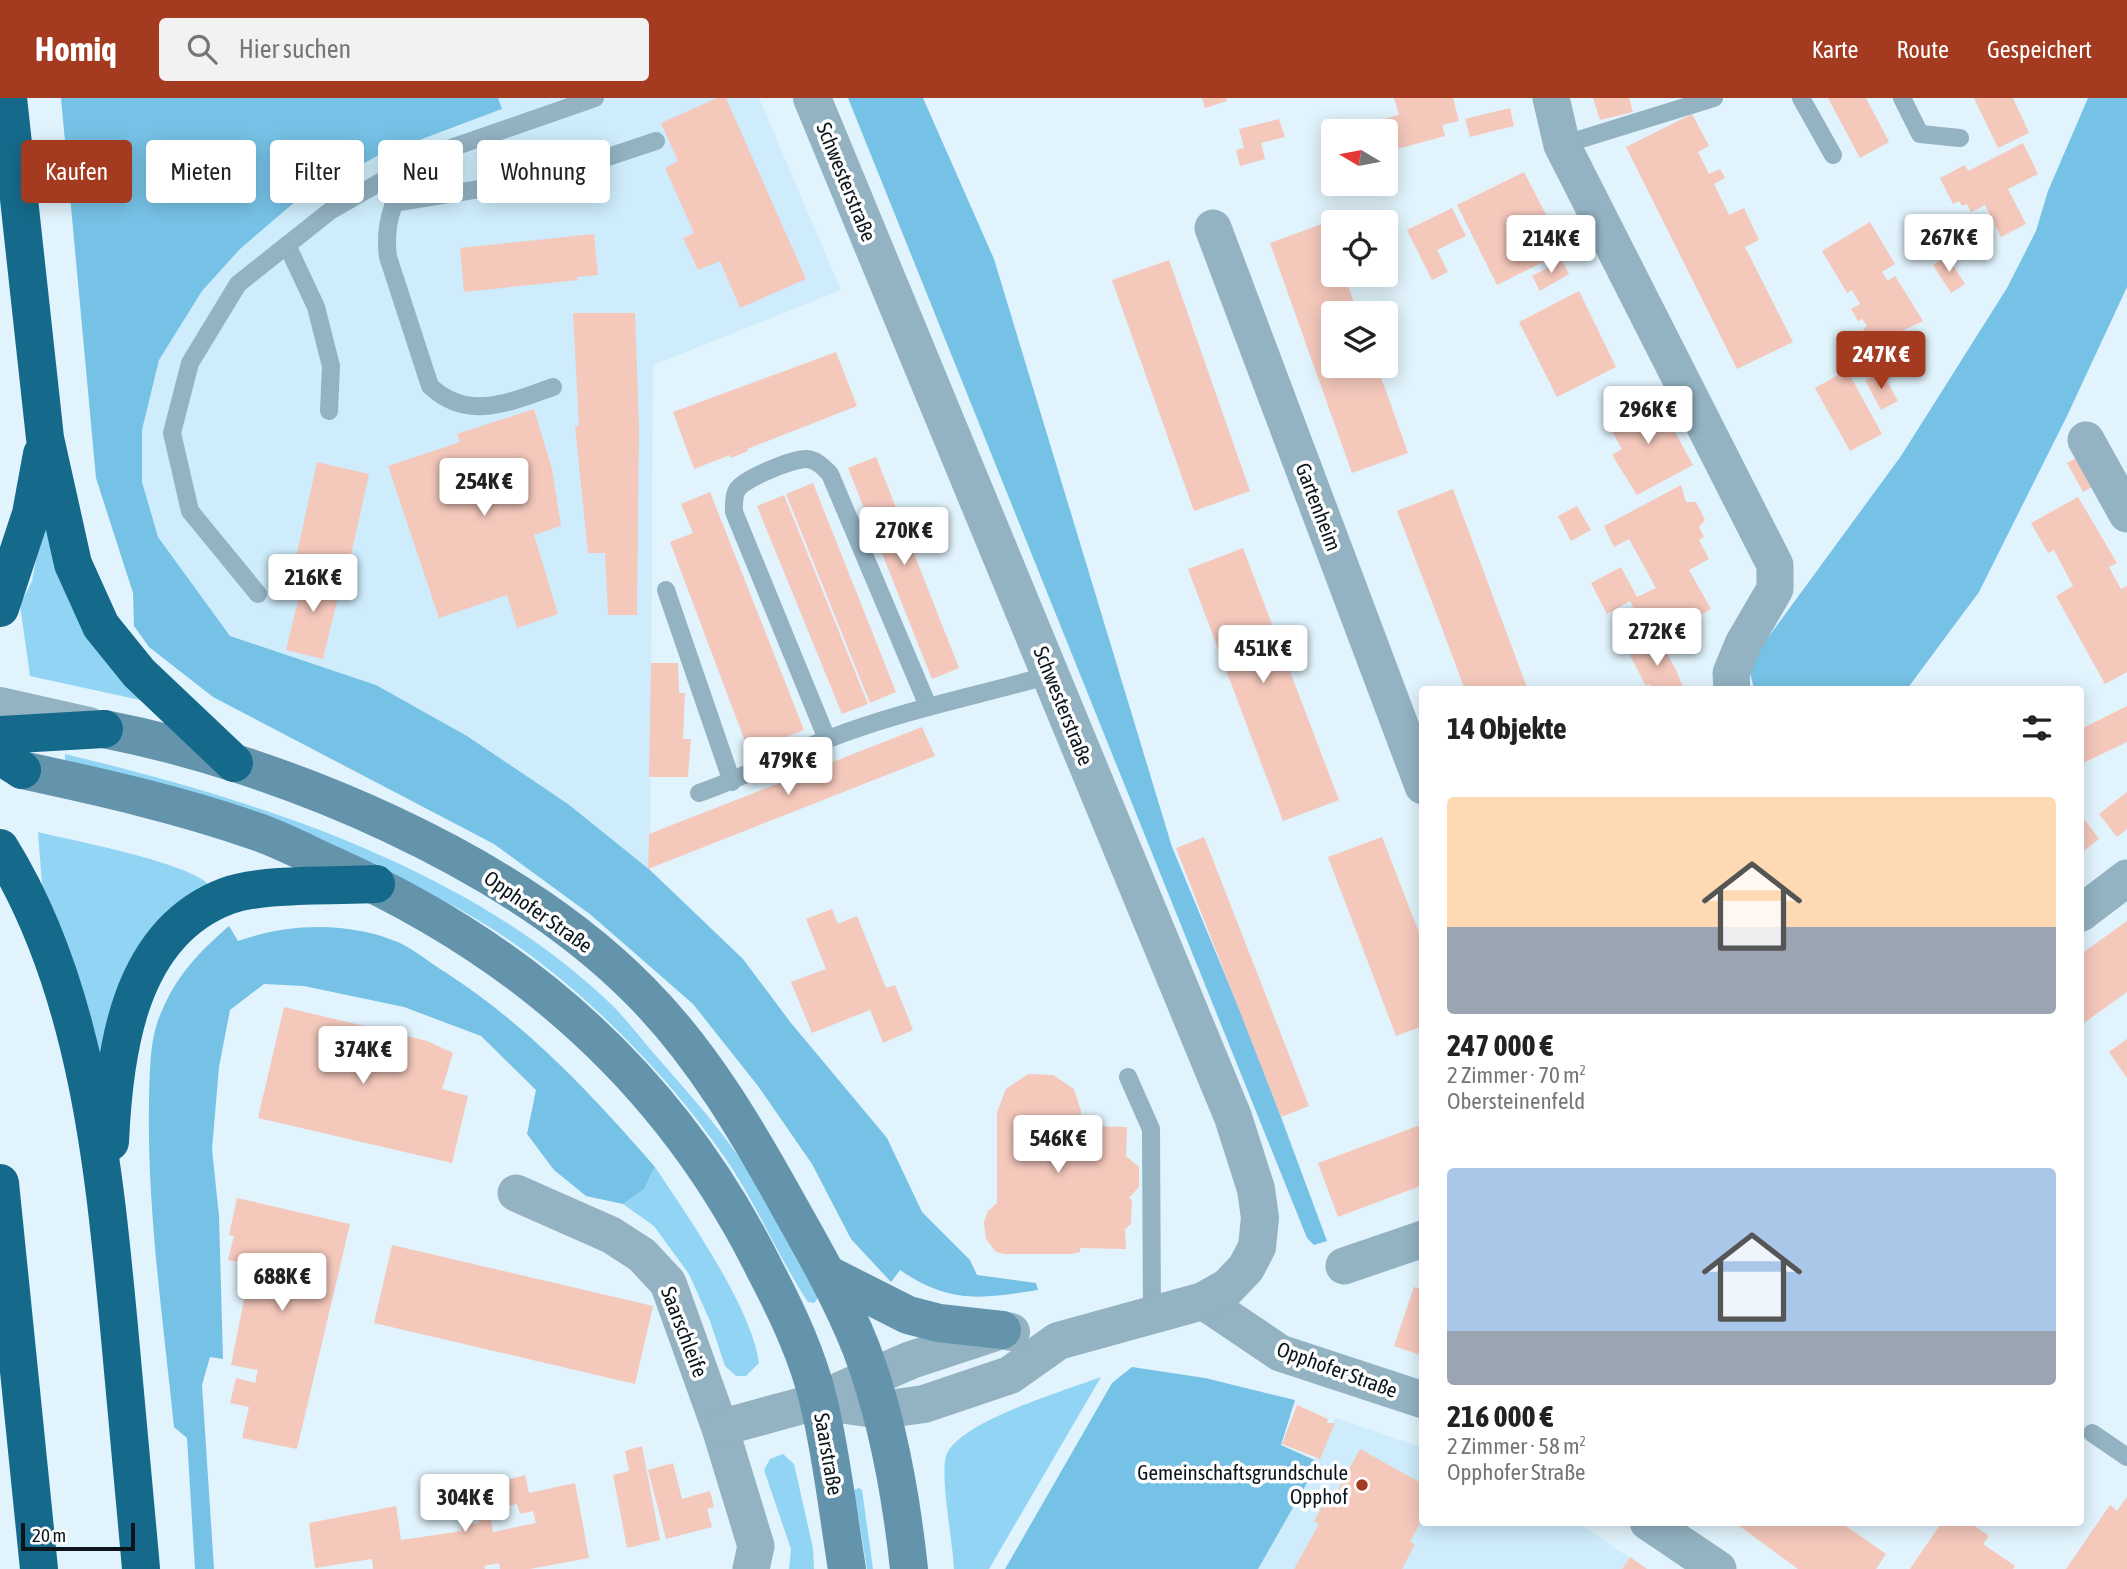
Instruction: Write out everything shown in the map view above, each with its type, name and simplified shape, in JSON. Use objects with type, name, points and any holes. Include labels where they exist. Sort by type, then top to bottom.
[{"type":"highway","points":[[8,98],[46,438],[73,564],[102,626],[139,673],[234,764]]},
{"type":"highway","points":[[2,604],[32,514],[46,438]]},
{"type":"highway","points":[[8,740],[104,729]]},
{"type":"highway","points":[[0,848],[38,923],[78,1038],[108,1207],[141,1569]]},
{"type":"highway","points":[[108,1207],[117,1067],[129,1009],[153,954],[186,920],[228,895],[286,887],[376,884]]},
{"type":"highway","points":[[0,1183],[40,1569]]},
{"type":"main road","name":"Opphofer Straße","points":[[104,729],[168,742],[294,783],[358,810],[488,875],[566,928],[640,991],[701,1064],[769,1169],[827,1274],[876,1393]]},
{"type":"main road","points":[[8,740],[138,796],[260,832],[376,884],[456,929],[535,983],[606,1045],[681,1133],[736,1210],[788,1314],[819,1401]]},
{"type":"main road","points":[[827,1274],[908,1315],[939,1323],[1002,1330]]},
{"type":"main road","points":[[876,1393],[901,1492],[909,1569]]},
{"type":"main road","name":"Saarstraße","points":[[819,1401],[847,1569]]},
{"type":"street","name":"Schwesterstraße","points":[[812,98],[1233,1117],[1255,1189],[1260,1218],[1257,1247],[1246,1268],[1228,1287],[1203,1301]]},
{"type":"street","points":[[1552,98],[1562,145],[1775,565],[1775,589],[1742,644],[1731,673],[1732,686]]},
{"type":"street","name":"Gartenheim","points":[[1213,228],[1419,775]]},
{"type":"street","points":[[2086,440],[2127,514]]},
{"type":"street","points":[[2085,902],[2127,878]]},
{"type":"street","name":"Saarschleife","points":[[516,1193],[611,1235],[642,1255],[668,1283],[720,1428],[756,1546],[751,1569]]},
{"type":"street","points":[[1344,1266],[1419,1240]]},
{"type":"street","points":[[720,1428],[819,1401],[876,1393],[924,1404],[1010,1375],[1058,1341],[1203,1301]]},
{"type":"street","name":"Opphofer Straße","points":[[1203,1301],[1280,1353],[1419,1399]]},
{"type":"street","points":[[876,1393],[911,1360],[1002,1330],[1058,1341]]},
{"type":"street","points":[[1654,1526],[1717,1569]]},
{"type":"lane","points":[[463,144],[595,98]]},
{"type":"lane","points":[[1562,145],[1714,98]]},
{"type":"lane","points":[[1801,98],[1833,155]]},
{"type":"lane","points":[[1902,98],[1920,134],[1960,138]]},
{"type":"lane","points":[[463,192],[542,179],[656,141]]},
{"type":"lane","points":[[258,594],[190,511],[172,432],[190,362],[238,284],[330,211],[378,183]]},
{"type":"lane","points":[[393,203],[387,223],[388,257],[430,386],[445,399],[467,406],[499,405],[552,387]]},
{"type":"lane","points":[[287,245],[319,319],[331,366],[329,411]]},
{"type":"lane","points":[[827,739],[734,512],[737,489],[746,481],[795,461],[808,459],[820,463],[830,474],[928,706]]},
{"type":"lane","points":[[666,590],[732,782]]},
{"type":"lane","points":[[699,793],[732,782],[827,739],[928,706],[1051,676]]},
{"type":"lane","points":[[1128,1077],[1151,1129],[1152,1317]]},
{"type":"lane","points":[[2092,1433],[2127,1457]]},
{"type":"shaded area","points":[[61,98],[498,98],[502,109],[420,140],[378,140],[378,156],[364,163],[364,140],[270,140],[270,203],[294,203],[240,249],[202,291],[159,360],[142,430],[142,482],[158,537],[230,636],[376,685],[467,736],[568,804],[650,870],[743,959],[791,1023],[887,1138],[922,1212],[970,1260],[977,1275],[1036,1283],[1038,1290],[982,1297],[951,1294],[918,1281],[900,1270],[891,1282],[851,1239],[812,1164],[758,1086],[693,1004],[591,915],[494,844],[213,697],[149,647],[134,626],[133,593],[96,478],[71,203],[132,203],[132,140],[65,140]]},
{"type":"shaded area","points":[[498,98],[759,98],[841,290],[653,365],[650,870],[568,804],[467,736],[376,685],[230,636],[158,537],[142,482],[142,430],[159,360],[202,291],[240,249],[295,203],[364,203],[364,163],[378,156],[378,203],[463,203],[463,140],[420,140],[501,110]]},
{"type":"shaded area","points":[[848,98],[923,98],[994,259],[1172,847],[1255,1047],[1327,1241],[1314,1245],[1307,1238]]},
{"type":"shaded area","points":[[2088,98],[2127,98],[2127,287],[2067,416],[1979,592],[1909,686],[1753,686],[1748,665],[1901,456],[2007,288],[2036,231],[2048,191]]},
{"type":"shaded area","points":[[44,516],[149,702],[30,676],[20,605],[32,581]]},
{"type":"shaded area","points":[[65,754],[211,793],[356,845],[426,877],[492,914],[555,956],[618,1011],[720,1131],[765,1198],[818,1298],[814,1303],[808,1302],[735,1173],[670,1087],[607,1020],[538,961],[466,913],[403,882],[65,761]]},
{"type":"shaded area","points":[[38,832],[156,861],[198,877],[210,886],[98,1088],[43,897]]},
{"type":"shaded area","points":[[229,926],[238,941],[278,931],[319,927],[360,931],[406,946],[475,993],[531,1037],[607,1113],[655,1167],[644,1189],[623,1204],[586,1196],[554,1170],[527,1134],[536,1090],[481,1036],[404,1007],[304,986],[264,984],[230,1010],[219,1067],[212,1149],[219,1216],[223,1359],[210,1357],[202,1385],[214,1569],[195,1569],[187,1438],[174,1427],[157,1264],[149,1143],[150,1068],[157,1023],[174,987],[208,945]]},
{"type":"shaded area","points":[[655,1167],[716,1262],[744,1316],[759,1363],[746,1376],[736,1376],[725,1366],[710,1321],[689,1274],[654,1226],[623,1204],[644,1189]]},
{"type":"shaded area","points":[[1132,1367],[1205,1378],[1295,1400],[1281,1445],[1319,1462],[1258,1569],[1005,1569],[1112,1383]]},
{"type":"shaded area","points":[[1101,1377],[989,1569],[954,1569],[945,1466],[946,1456],[954,1443],[991,1419]]},
{"type":"shaded area","name":"Gemeinschaftsgrundschule Opphof","points":[[1336,1418],[1419,1447],[1419,1526],[1582,1526],[1646,1569],[1258,1569]]},
{"type":"shaded area","points":[[783,1454],[794,1464],[813,1548],[814,1569],[789,1569],[791,1549],[764,1470],[770,1459]]},
{"type":"shaded area","points":[[854,1490],[862,1490],[873,1569],[867,1569]]},
{"type":"building","points":[[717,98],[726,98],[806,279],[740,308],[720,261],[698,270],[683,238],[694,233],[665,168],[678,161],[661,123]]},
{"type":"building","points":[[1202,98],[1226,98],[1227,101],[1205,108]]},
{"type":"building","points":[[1394,98],[1453,98],[1459,121],[1442,125],[1445,136],[1398,149],[1398,119],[1384,119],[1399,115]]},
{"type":"building","points":[[1593,98],[1629,98],[1633,112],[1600,120]]},
{"type":"building","points":[[1828,98],[1866,98],[1889,142],[1860,158]]},
{"type":"building","points":[[1974,98],[2013,98],[2029,133],[1998,148]]},
{"type":"building","points":[[1510,108],[1514,126],[1470,137],[1465,119]]},
{"type":"building","points":[[1692,114],[1709,146],[1698,152],[1709,174],[1720,169],[1725,178],[1714,184],[1729,215],[1744,208],[1759,240],[1745,247],[1793,342],[1737,369],[1626,147]]},
{"type":"building","points":[[1279,119],[1285,137],[1261,143],[1265,159],[1240,166],[1236,150],[1244,148],[1239,129]]},
{"type":"building","points":[[2023,143],[2038,174],[2008,189],[2026,224],[2001,237],[1985,205],[1971,212],[1967,204],[1962,206],[1959,201],[1953,204],[1940,178],[1965,165],[1968,171]]},
{"type":"building","points":[[1524,172],[1565,251],[1497,285],[1457,205]]},
{"type":"building","points":[[1452,208],[1466,236],[1437,250],[1448,272],[1432,280],[1407,230]]},
{"type":"building","points":[[1959,221],[1975,245],[1956,258],[1940,233]]},
{"type":"building","points":[[1870,222],[1895,264],[1882,272],[1888,281],[1895,276],[1923,321],[1891,336],[1893,339],[1875,350],[1863,329],[1867,326],[1862,319],[1858,321],[1851,309],[1860,304],[1852,290],[1847,293],[1822,251]]},
{"type":"building","points":[[1321,224],[1321,287],[1348,287],[1354,301],[1321,301],[1321,378],[1381,378],[1408,453],[1352,473],[1270,243]]},
{"type":"building","points":[[594,234],[598,275],[577,277],[578,280],[464,292],[460,248]]},
{"type":"building","points":[[1947,256],[1965,284],[1951,293],[1933,265]]},
{"type":"building","points":[[1169,260],[1250,491],[1194,511],[1112,280]]},
{"type":"building","points":[[1562,260],[1569,274],[1540,291],[1532,276]]},
{"type":"building","points":[[1579,291],[1616,367],[1557,397],[1519,322]]},
{"type":"building","points":[[573,313],[635,313],[639,426],[637,615],[608,615],[605,553],[588,553],[575,426],[579,426]]},
{"type":"building","points":[[836,352],[857,406],[747,449],[748,451],[731,458],[730,455],[694,469],[673,412]]},
{"type":"building","points":[[1847,370],[1882,434],[1850,451],[1815,388]]},
{"type":"building","points":[[1882,372],[1898,401],[1881,410],[1865,380]]},
{"type":"building","points":[[1655,396],[1693,465],[1637,495],[1612,455],[1622,449],[1607,422]]},
{"type":"building","points":[[534,409],[552,469],[561,526],[534,535],[558,614],[517,628],[507,595],[439,618],[388,466],[460,442],[457,434]]},
{"type":"building","points":[[2083,454],[2099,483],[2083,492],[2067,463]]},
{"type":"building","points":[[876,457],[959,668],[932,679],[848,468]]},
{"type":"building","points":[[317,462],[369,474],[346,578],[294,567]]},
{"type":"building","points":[[813,483],[896,692],[870,703],[786,494]]},
{"type":"building","points":[[1681,485],[1686,502],[1696,502],[1705,520],[1699,527],[1704,537],[1699,540],[1709,559],[1689,570],[1711,609],[1652,641],[1630,601],[1607,614],[1591,583],[1621,567],[1637,597],[1656,588],[1629,539],[1614,547],[1604,526]]},
{"type":"building","points":[[1453,489],[1527,686],[1463,686],[1397,511]]},
{"type":"building","points":[[710,492],[804,730],[749,752],[670,542],[693,533],[681,504]]},
{"type":"building","points":[[784,495],[868,704],[842,714],[757,506]]},
{"type":"building","points":[[2078,497],[2117,563],[2109,567],[2121,589],[2127,586],[2127,672],[2105,684],[2056,596],[2073,586],[2054,550],[2048,553],[2031,523]]},
{"type":"building","points":[[1577,506],[1591,530],[1571,541],[1558,516]]},
{"type":"building","points":[[1243,548],[1339,800],[1283,821],[1188,569]]},
{"type":"building","points":[[299,570],[342,580],[323,659],[286,650],[300,592],[294,591]]},
{"type":"building","points":[[1659,639],[1682,686],[1646,686],[1630,655]]},
{"type":"building","points":[[651,663],[678,663],[679,693],[685,693],[683,739],[691,739],[688,777],[649,777]]},
{"type":"building","points":[[2127,706],[2127,742],[2084,763],[2084,728]]},
{"type":"building","points":[[922,727],[935,756],[648,869],[649,834]]},
{"type":"building","points":[[2127,792],[2127,829],[2117,837],[2099,814]]},
{"type":"building","points":[[2084,821],[2099,839],[2084,851]]},
{"type":"building","points":[[1204,837],[1309,1106],[1281,1117],[1176,848]]},
{"type":"building","points":[[1382,837],[1419,933],[1419,1027],[1396,1036],[1328,857]]},
{"type":"building","points":[[832,909],[838,924],[857,916],[886,988],[895,985],[913,1030],[883,1043],[870,1010],[812,1033],[791,982],[826,969],[806,919]]},
{"type":"building","points":[[2127,921],[2127,992],[2084,1023],[2084,952]]},
{"type":"building","points":[[284,1007],[427,1041],[453,1053],[442,1089],[468,1096],[452,1163],[258,1118]]},
{"type":"building","points":[[2127,1039],[2127,1078],[2109,1052]]},
{"type":"building","points":[[1028,1074],[1053,1075],[1074,1089],[1081,1111],[1081,1126],[1127,1127],[1126,1156],[1139,1167],[1139,1187],[1129,1198],[1132,1200],[1131,1224],[1125,1229],[1126,1249],[1080,1248],[1080,1252],[1071,1254],[1004,1254],[996,1252],[986,1239],[984,1222],[988,1211],[997,1203],[997,1112],[1006,1089]]},
{"type":"building","points":[[1419,1125],[1419,1187],[1338,1217],[1318,1163]]},
{"type":"building","points":[[237,1198],[350,1224],[297,1449],[242,1438],[249,1407],[230,1403],[236,1378],[255,1383],[258,1370],[231,1365],[251,1265],[228,1260],[234,1236],[229,1235]]},
{"type":"building","points":[[392,1245],[653,1306],[635,1384],[374,1323]]},
{"type":"building","points":[[1414,1287],[1419,1289],[1419,1355],[1394,1346]]},
{"type":"building","points":[[1297,1405],[1328,1419],[1327,1423],[1335,1423],[1320,1459],[1282,1444]]},
{"type":"building","points":[[642,1446],[660,1540],[627,1548],[613,1475],[629,1471],[625,1451]]},
{"type":"building","points":[[1360,1449],[1419,1482],[1419,1525],[1410,1542],[1415,1544],[1402,1569],[1294,1569],[1319,1524],[1314,1521],[1328,1496],[1333,1499]]},
{"type":"building","points":[[673,1463],[682,1499],[710,1491],[714,1507],[707,1509],[712,1527],[666,1539],[648,1470]]},
{"type":"building","points":[[525,1475],[529,1493],[575,1483],[589,1558],[530,1569],[500,1569],[499,1563],[484,1566],[485,1569],[373,1569],[372,1559],[315,1568],[309,1523],[396,1506],[401,1540],[462,1531],[461,1525],[479,1523],[474,1489]],"holes":[[[517,1504],[520,1514],[533,1511],[536,1523],[493,1532],[490,1514],[493,1509]]]},
{"type":"building","points":[[2127,1497],[2127,1569],[2066,1569],[2110,1505],[2117,1511]]},
{"type":"building","points":[[1739,1526],[1846,1526],[1886,1554],[1876,1569],[1798,1569]]},
{"type":"building","points":[[1939,1526],[1975,1526],[1989,1536],[1983,1544],[2015,1566],[2013,1569],[1910,1569]]},
{"type":"building","points":[[1630,1557],[1647,1569],[1622,1569]]},
{"type":"place","name":"Gemeinschaftsgrundschule Opphof","points":[[1362,1485]]}]
